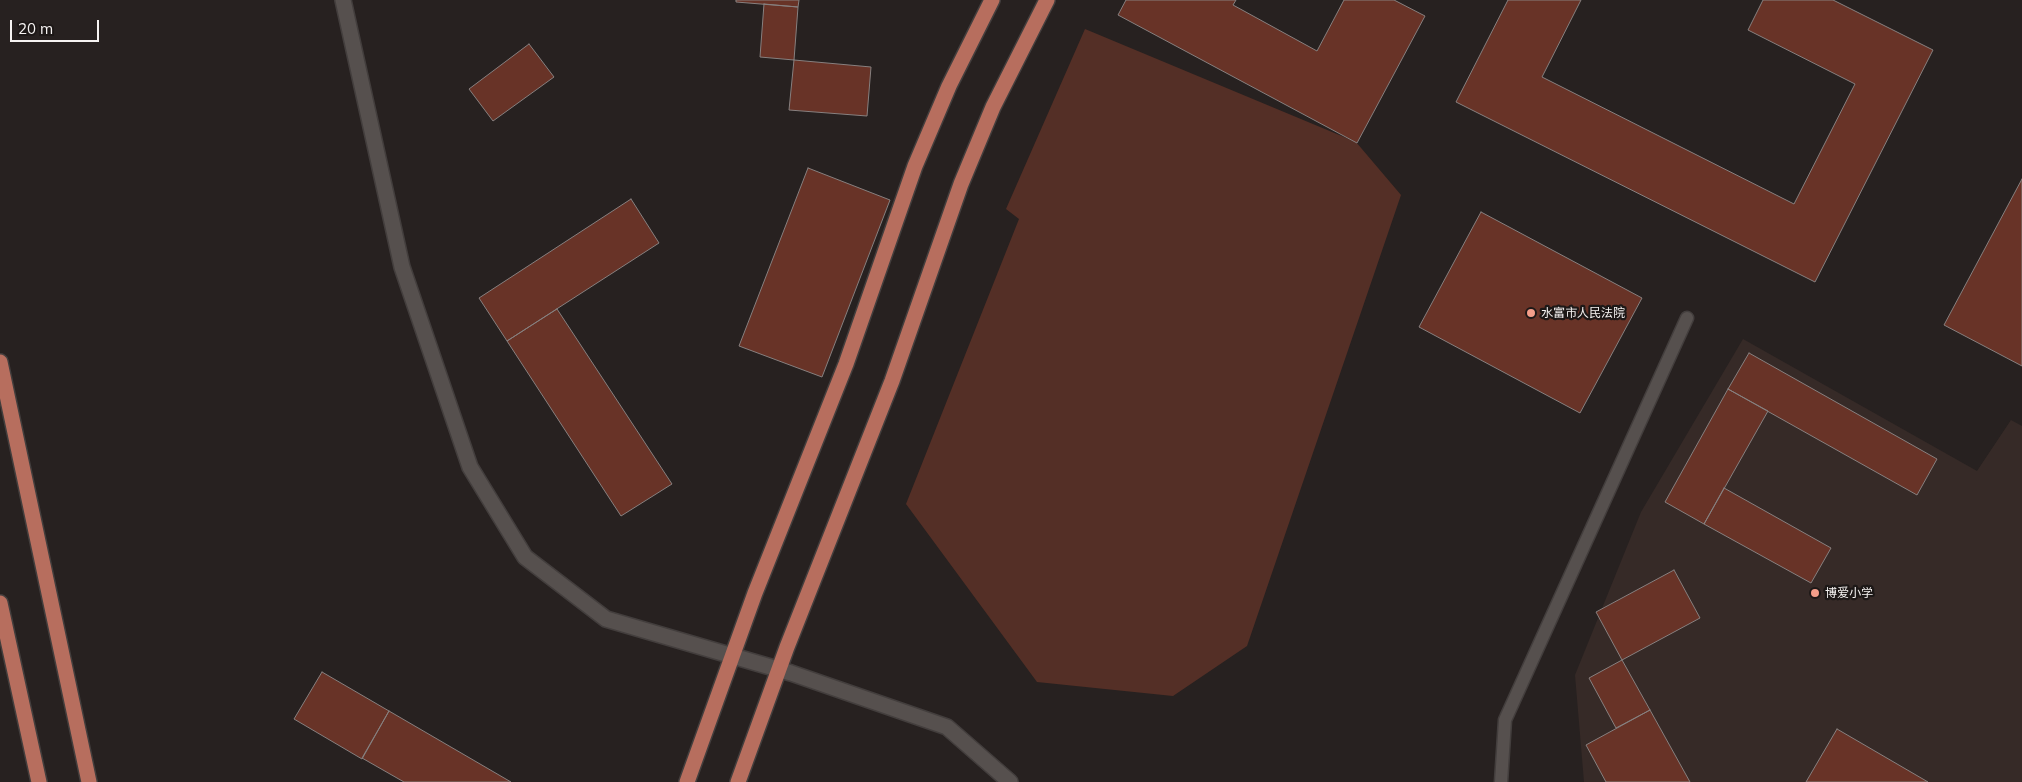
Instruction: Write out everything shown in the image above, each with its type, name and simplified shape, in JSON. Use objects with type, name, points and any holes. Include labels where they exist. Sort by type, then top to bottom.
[{"type":"main road","points":[[687,782],[732,656],[846,364],[915,166],[949,86],[992,0]]},
{"type":"main road","points":[[738,782],[779,669],[892,381],[964,176],[997,99],[1047,0]]},
{"type":"main road","points":[[0,362],[88,782]]},
{"type":"main road","points":[[0,603],[39,782]]},
{"type":"street","points":[[343,0],[402,267],[470,466],[525,557],[606,619],[779,669],[947,727],[1010,782]]},
{"type":"lane","points":[[1501,782],[1505,720],[1687,318]]},
{"type":"shaded area","points":[[1085,29],[1356,142],[1401,195],[1247,646],[1173,696],[1037,682],[906,504],[1019,219],[1006,209]]},
{"type":"shaded area","name":"博爱小学","points":[[1743,339],[1977,471],[2011,420],[2022,426],[2022,782],[1584,782],[1575,675],[1641,512]]},
{"type":"building","points":[[736,0],[799,0],[798,7],[736,2]]},
{"type":"building","points":[[1126,0],[1236,0],[1233,5],[1317,51],[1344,0],[1394,0],[1425,16],[1357,143],[1118,15]]},
{"type":"building","points":[[1508,0],[1581,0],[1542,77],[1794,204],[1855,84],[1748,30],[1763,0],[1833,0],[1933,50],[1815,282],[1456,102]]},
{"type":"building","points":[[764,4],[798,7],[794,60],[760,57]]},
{"type":"building","points":[[529,44],[554,77],[493,121],[469,89]]},
{"type":"building","points":[[794,60],[871,67],[867,116],[789,110]]},
{"type":"building","points":[[808,168],[890,200],[822,377],[739,346]]},
{"type":"building","points":[[2022,179],[2022,366],[1944,325]]},
{"type":"building","points":[[631,199],[659,243],[507,341],[479,298]]},
{"type":"building","name":"水富市人民法院","points":[[1481,212],[1642,298],[1580,413],[1419,327]]},
{"type":"building","points":[[557,309],[672,484],[621,516],[507,341]]},
{"type":"building","points":[[1749,353],[1937,459],[1917,495],[1728,389]]},
{"type":"building","points":[[1728,389],[1768,411],[1704,524],[1665,502]]},
{"type":"building","points":[[1724,488],[1831,548],[1811,583],[1704,524]]},
{"type":"building","points":[[1674,570],[1700,618],[1622,660],[1596,612]]},
{"type":"building","points":[[1622,660],[1650,710],[1616,728],[1589,678]]},
{"type":"building","points":[[322,672],[389,711],[362,759],[294,719]]},
{"type":"building","points":[[1650,710],[1690,782],[1606,782],[1586,745]]},
{"type":"building","points":[[389,711],[511,782],[404,782],[362,758]]},
{"type":"building","points":[[1837,729],[1928,782],[1806,782]]},
{"type":"place","name":"水富市人民法院","points":[[1531,313]]},
{"type":"place","name":"博爱小学","points":[[1815,593]]}]
